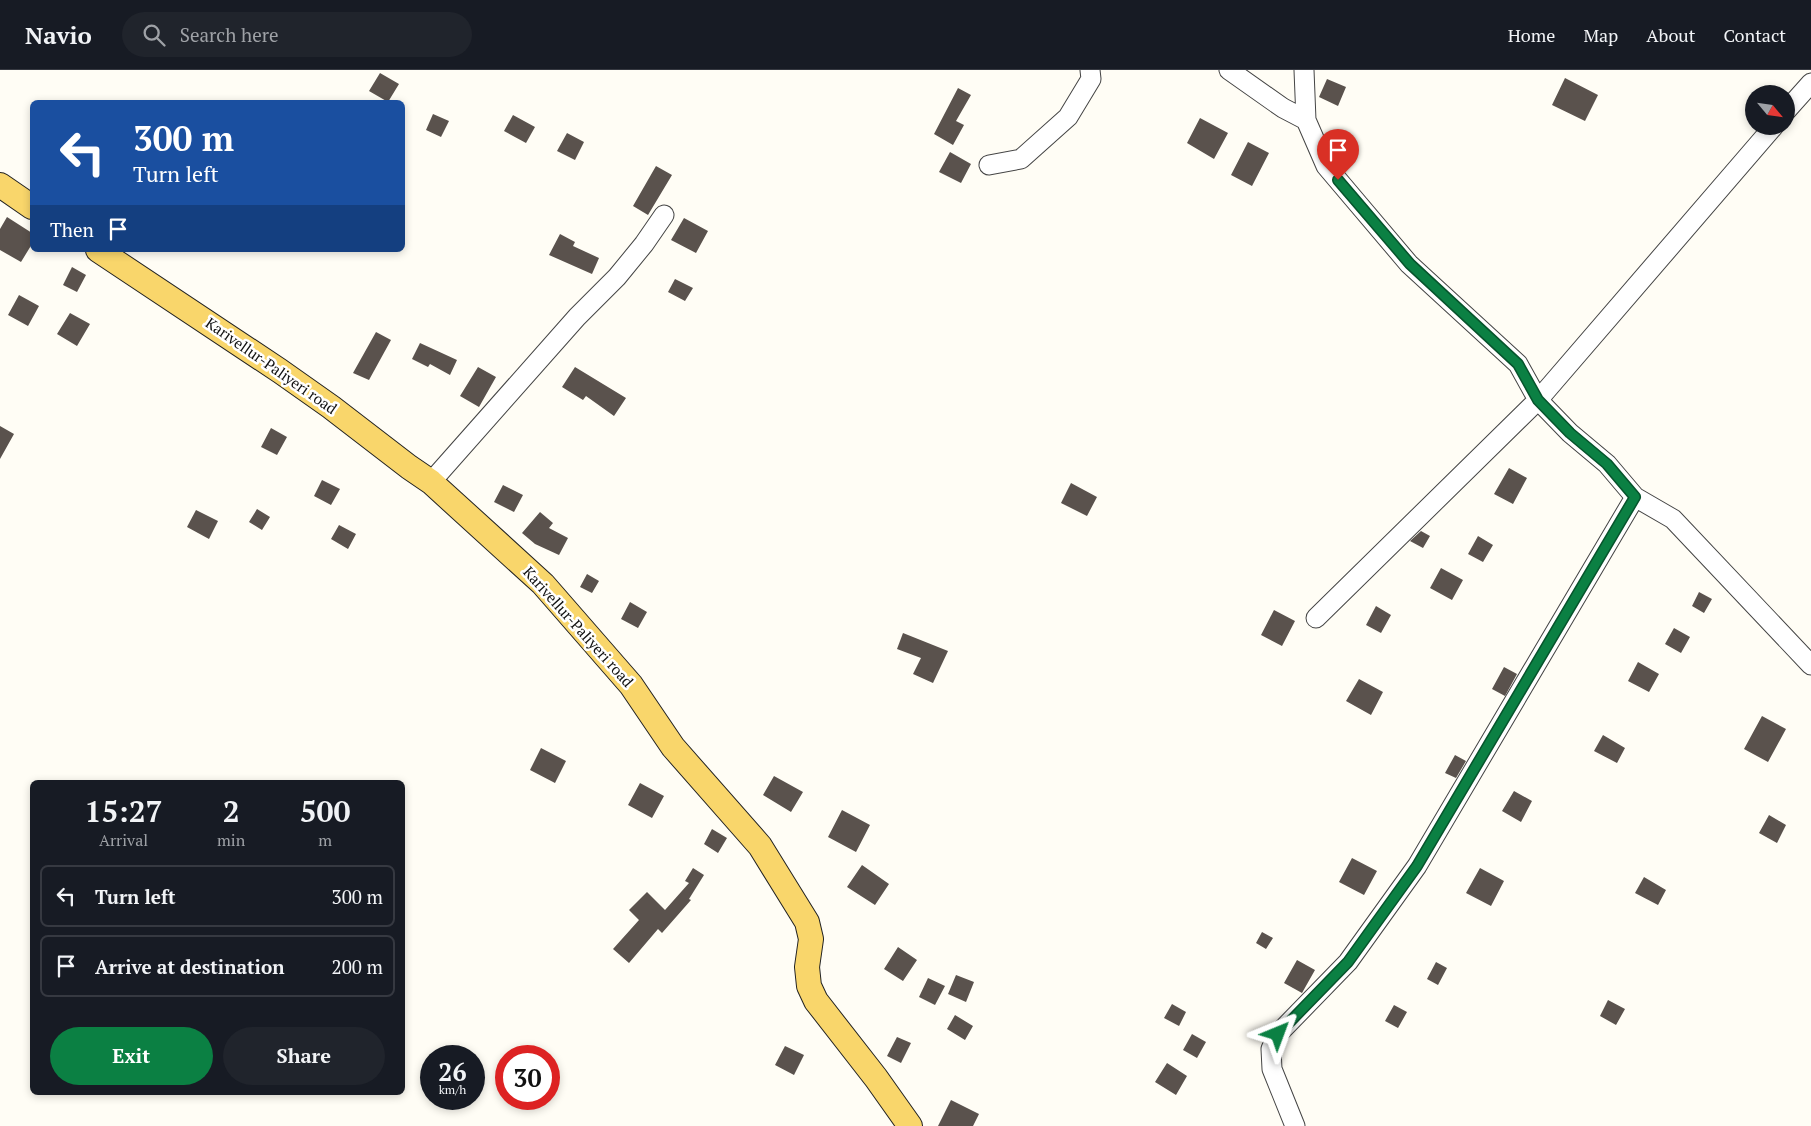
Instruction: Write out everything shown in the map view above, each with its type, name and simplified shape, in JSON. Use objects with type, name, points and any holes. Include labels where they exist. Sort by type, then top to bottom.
[{"type":"main road","points":[[0,185],[30,206]]},
{"type":"main road","name":"Karivellur-Paliyeri road","points":[[101,252],[280,371],[432,482],[544,584],[632,685],[674,747],[760,846],[807,922],[811,939],[807,967],[809,986],[816,1001],[876,1078],[910,1126]]},
{"type":"street","points":[[989,165],[1021,159],[1068,117],[1090,79],[1090,70]]},
{"type":"street","points":[[1230,70],[1283,108],[1306,120]]},
{"type":"street","points":[[1304,70],[1306,120],[1326,166],[1410,264],[1518,364],[1538,400],[1570,433],[1607,464],[1635,497],[1673,519],[1811,665]]},
{"type":"street","points":[[1795,102],[1811,83]]},
{"type":"street","points":[[1316,618],[1538,400],[1766,135]]},
{"type":"street","points":[[432,482],[577,317],[617,277],[644,244],[664,215]]},
{"type":"street","points":[[1295,1126],[1272,1069],[1270,1049],[1278,1034],[1348,962],[1417,866],[1635,497]]},
{"type":"building","points":[[380,73],[399,84],[389,100],[385,100],[369,91]]},
{"type":"building","points":[[1565,78],[1598,95],[1585,121],[1552,105]]},
{"type":"building","points":[[1327,79],[1346,87],[1338,106],[1319,97]]},
{"type":"building","points":[[958,88],[971,95],[956,121],[964,125],[953,145],[934,134]]},
{"type":"building","points":[[433,114],[449,121],[441,137],[426,130]]},
{"type":"building","points":[[513,115],[535,127],[526,143],[504,131]]},
{"type":"building","points":[[1200,118],[1228,133],[1214,159],[1187,143]]},
{"type":"building","points":[[567,133],[584,142],[575,160],[557,151]]},
{"type":"building","points":[[1248,142],[1269,153],[1252,186],[1231,175]]},
{"type":"building","points":[[950,152],[971,164],[961,183],[939,172]]},
{"type":"building","points":[[656,166],[672,175],[648,215],[633,206]]},
{"type":"building","points":[[7,217],[30,232],[30,247],[21,262],[0,250],[0,229]]},
{"type":"building","points":[[684,218],[708,231],[696,253],[671,240]]},
{"type":"building","points":[[560,234],[575,242],[573,246],[599,258],[592,274],[549,255]]},
{"type":"building","points":[[72,267],[86,275],[77,292],[63,285]]},
{"type":"building","points":[[675,279],[693,288],[685,301],[668,292]]},
{"type":"building","points":[[19,295],[39,306],[28,326],[8,315]]},
{"type":"building","points":[[70,313],[90,324],[77,346],[57,334]]},
{"type":"building","points":[[376,332],[391,340],[369,380],[353,373]]},
{"type":"building","points":[[420,343],[457,360],[450,375],[430,364],[428,367],[412,359]]},
{"type":"building","points":[[478,367],[496,377],[479,407],[460,396]]},
{"type":"building","points":[[575,367],[626,398],[614,416],[586,396],[583,400],[562,387]]},
{"type":"building","points":[[0,426],[14,434],[0,459]]},
{"type":"building","points":[[271,428],[287,437],[277,455],[261,447]]},
{"type":"building","points":[[1509,468],[1527,478],[1513,504],[1494,494]]},
{"type":"building","points":[[322,480],[340,489],[331,505],[314,496]]},
{"type":"building","points":[[1071,483],[1097,497],[1087,516],[1061,503]]},
{"type":"building","points":[[503,485],[523,495],[514,512],[494,502]]},
{"type":"building","points":[[257,509],[270,517],[262,530],[249,522]]},
{"type":"building","points":[[196,510],[218,521],[209,539],[187,527]]},
{"type":"building","points":[[540,512],[553,523],[549,528],[568,538],[559,555],[535,544],[522,533]]},
{"type":"building","points":[[339,525],[356,534],[348,549],[331,539]]},
{"type":"building","points":[[1421,531],[1430,536],[1423,548],[1410,541]]},
{"type":"building","points":[[1478,536],[1493,545],[1483,562],[1468,554]]},
{"type":"building","points":[[1441,568],[1463,580],[1452,600],[1430,588]]},
{"type":"building","points":[[587,574],[599,581],[592,593],[580,587]]},
{"type":"building","points":[[1699,592],[1712,599],[1704,613],[1692,606]]},
{"type":"building","points":[[630,602],[647,612],[638,628],[621,619]]},
{"type":"building","points":[[1376,606],[1391,615],[1381,633],[1366,625]]},
{"type":"building","points":[[1274,610],[1295,621],[1282,646],[1261,635]]},
{"type":"building","points":[[1674,628],[1690,637],[1681,653],[1665,644]]},
{"type":"building","points":[[903,633],[948,651],[933,683],[913,674],[921,658],[897,649]]},
{"type":"building","points":[[1638,662],[1659,674],[1649,692],[1628,681]]},
{"type":"building","points":[[1504,667],[1517,674],[1505,696],[1492,689]]},
{"type":"building","points":[[1359,679],[1383,692],[1371,715],[1346,701]]},
{"type":"building","points":[[1762,716],[1786,729],[1768,762],[1744,749]]},
{"type":"building","points":[[1603,735],[1625,748],[1617,763],[1594,751]]},
{"type":"building","points":[[541,748],[566,761],[555,783],[530,770]]},
{"type":"building","points":[[1455,755],[1466,761],[1456,778],[1445,773]]},
{"type":"building","points":[[774,776],[803,792],[791,812],[763,795]]},
{"type":"building","points":[[640,783],[664,796],[652,818],[628,805]]},
{"type":"building","points":[[1514,791],[1532,801],[1521,822],[1502,811]]},
{"type":"building","points":[[842,810],[870,825],[856,852],[828,837]]},
{"type":"building","points":[[1769,815],[1786,825],[1777,843],[1759,833]]},
{"type":"building","points":[[712,829],[727,838],[718,853],[704,844]]},
{"type":"building","points":[[1352,858],[1377,871],[1364,895],[1339,882]]},
{"type":"building","points":[[862,865],[889,884],[875,905],[847,887]]},
{"type":"building","points":[[693,868],[704,875],[689,899],[691,900],[662,933],[658,929],[629,963],[613,949],[639,920],[629,910],[647,892],[665,910],[689,883],[685,881]]},
{"type":"building","points":[[1480,868],[1504,881],[1491,906],[1466,893]]},
{"type":"building","points":[[1644,877],[1666,890],[1658,905],[1635,893]]},
{"type":"building","points":[[1262,932],[1273,938],[1266,949],[1256,943]]},
{"type":"building","points":[[898,947],[917,960],[903,981],[884,969]]},
{"type":"building","points":[[1297,960],[1315,970],[1302,993],[1284,983]]},
{"type":"building","points":[[1436,962],[1447,968],[1438,985],[1427,979]]},
{"type":"building","points":[[956,975],[974,982],[966,1002],[948,994]]},
{"type":"building","points":[[928,978],[945,986],[935,1005],[919,997]]},
{"type":"building","points":[[1608,1000],[1625,1009],[1616,1025],[1600,1016]]},
{"type":"building","points":[[1172,1004],[1186,1012],[1179,1026],[1164,1018]]},
{"type":"building","points":[[1394,1005],[1407,1012],[1398,1028],[1385,1021]]},
{"type":"building","points":[[955,1015],[973,1026],[965,1040],[947,1029]]},
{"type":"building","points":[[1192,1034],[1206,1042],[1197,1058],[1183,1050]]},
{"type":"building","points":[[897,1037],[911,1043],[901,1063],[887,1056]]},
{"type":"building","points":[[785,1046],[804,1055],[794,1075],[775,1065]]},
{"type":"building","points":[[1167,1063],[1187,1076],[1176,1095],[1155,1082]]},
{"type":"building","points":[[951,1100],[979,1114],[973,1126],[938,1126]]},
{"type":"route","points":[[1278,1034],[1348,962],[1417,866],[1635,497],[1607,464],[1570,433],[1538,400],[1518,364],[1410,264],[1338,180]]}]
